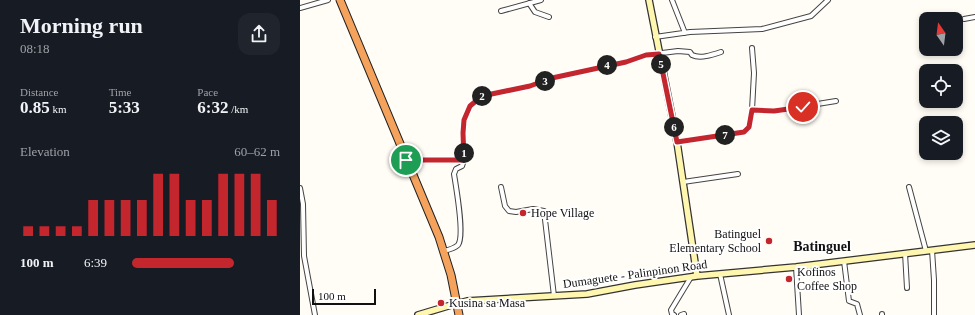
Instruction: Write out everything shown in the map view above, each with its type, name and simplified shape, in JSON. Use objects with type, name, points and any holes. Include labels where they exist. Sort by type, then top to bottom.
[{"type":"highway","points":[[340,0],[444,251],[459,315]]},
{"type":"main road","points":[[649,0],[655,37],[677,142],[694,276]]},
{"type":"main road","name":"Dumaguete - Palinpinon Road","points":[[418,315],[457,303],[477,300],[587,294],[694,276],[796,267],[975,245]]},
{"type":"street","points":[[300,8],[328,0]]},
{"type":"street","points":[[501,11],[538,0]]},
{"type":"street","points":[[672,0],[685,33]]},
{"type":"street","points":[[655,37],[685,33],[762,29],[810,16],[828,0]]},
{"type":"street","points":[[529,3],[535,12],[548,17]]},
{"type":"street","points":[[964,19],[975,16]]},
{"type":"street","points":[[677,142],[744,132],[749,127],[752,110],[754,73],[752,48]]},
{"type":"street","points":[[444,251],[450,250],[458,245],[462,235],[454,174],[456,169],[462,166],[464,160],[464,120],[470,106],[482,96],[530,86],[552,78],[626,62],[646,55],[686,51],[690,52],[695,57],[721,52]]},
{"type":"street","points":[[752,110],[774,111],[836,101]]},
{"type":"street","points":[[406,160],[464,160]]},
{"type":"street","points":[[683,182],[738,174]]},
{"type":"street","points":[[501,187],[505,206],[509,211],[516,212],[533,209],[544,211],[554,296]]},
{"type":"street","points":[[909,187],[929,251],[934,280],[934,315]]},
{"type":"street","points":[[300,188],[303,204],[304,256],[315,315]]},
{"type":"street","points":[[905,253],[907,288]]},
{"type":"street","points":[[844,261],[849,301],[857,304],[860,315]]},
{"type":"street","points":[[796,267],[799,315]]},
{"type":"street","points":[[720,274],[729,315]]},
{"type":"street","points":[[674,315],[672,314],[671,310],[694,276]]},
{"type":"place","name":"Hope Village","points":[[523,213]]},
{"type":"place","name":"Batinguel Elementary School","points":[[769,241]]},
{"type":"place","name":"Kofinos Coffee Shop","points":[[789,279]]},
{"type":"place","name":"Kusina sa Masa","points":[[441,303]]},
{"type":"district","name":"Batinguel","points":[[822,246]]},
{"type":"route","points":[[406,160],[464,160],[464,120],[470,106],[482,96],[530,86],[552,78],[626,62],[646,55],[659,54],[677,142],[744,132],[748,130],[752,110],[774,111],[803,107]]}]
